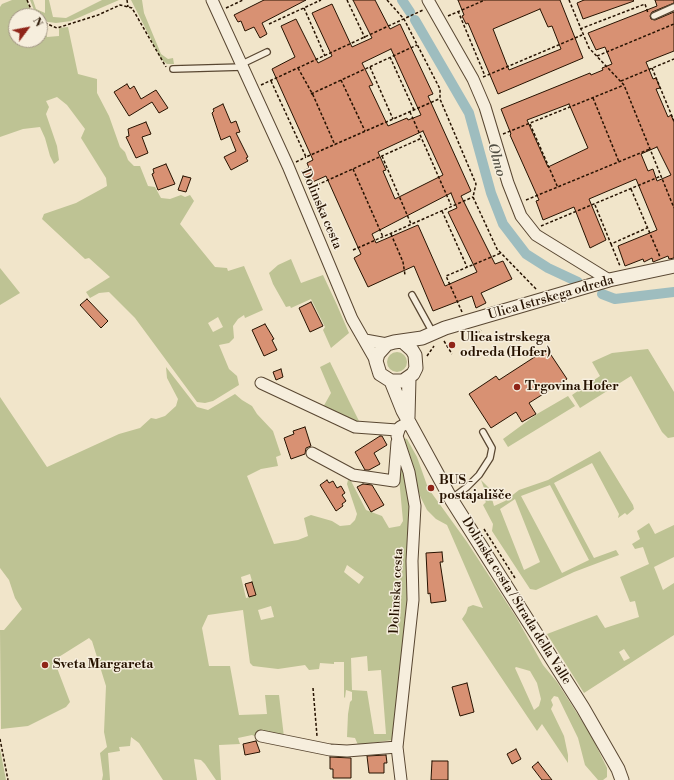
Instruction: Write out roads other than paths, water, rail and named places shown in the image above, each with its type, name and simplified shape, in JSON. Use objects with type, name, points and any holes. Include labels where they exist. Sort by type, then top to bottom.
[{"type":"street","name":"Dolinska cesta","points":[[212,0],[300,193],[352,319],[365,340]]},
{"type":"street","points":[[430,3],[473,79],[495,137],[508,183],[521,216],[536,235],[609,280]]},
{"type":"street","name":"Ulica Istrskega odreda","points":[[434,333],[609,280],[669,267]]},
{"type":"street","points":[[365,340],[387,344],[434,333]]},
{"type":"street","points":[[365,340],[376,361],[380,374],[391,382],[403,381],[409,378],[416,368],[434,333]]},
{"type":"street","points":[[402,341],[420,358]]},
{"type":"street","points":[[376,361],[378,354],[387,344]]},
{"type":"street","name":"Dolinska cesta / Strada della Valle","points":[[409,378],[407,403],[409,422]]},
{"type":"street","name":"Dolinska cesta / Strada della Valle","points":[[391,382],[409,422],[451,499],[583,708],[618,769],[622,780]]},
{"type":"street","points":[[261,383],[355,427],[398,435]]},
{"type":"street","points":[[312,453],[353,475],[394,481],[400,427],[409,422]]},
{"type":"street","name":"Dolinska cesta","points":[[398,435],[409,472],[415,506],[412,562],[413,600],[397,747],[401,780]]},
{"type":"street","points":[[261,736],[317,746],[330,750],[347,751],[397,747]]},
{"type":"lane","points":[[654,16],[674,7]]},
{"type":"lane","points":[[173,69],[242,65],[267,52]]},
{"type":"lane","points":[[412,295],[434,333]]},
{"type":"lane","points":[[451,499],[467,487],[479,475],[490,458],[492,448],[483,432]]},
{"type":"waterway","points":[[402,0],[410,12]]},
{"type":"waterway","name":"Olmo","points":[[415,20],[469,113],[491,193],[503,224],[526,254],[548,268],[578,282]]},
{"type":"waterway","points":[[602,294],[615,299],[674,292]]},
{"type":"place","name":"Ulica istrskega odreda (Hofer)","points":[[452,345]]},
{"type":"place","name":"Trgovina Hofer","points":[[517,387]]},
{"type":"place","name":"BUS - postajališče","points":[[431,488]]},
{"type":"place","name":"Sveta Margareta","points":[[45,665]]}]
